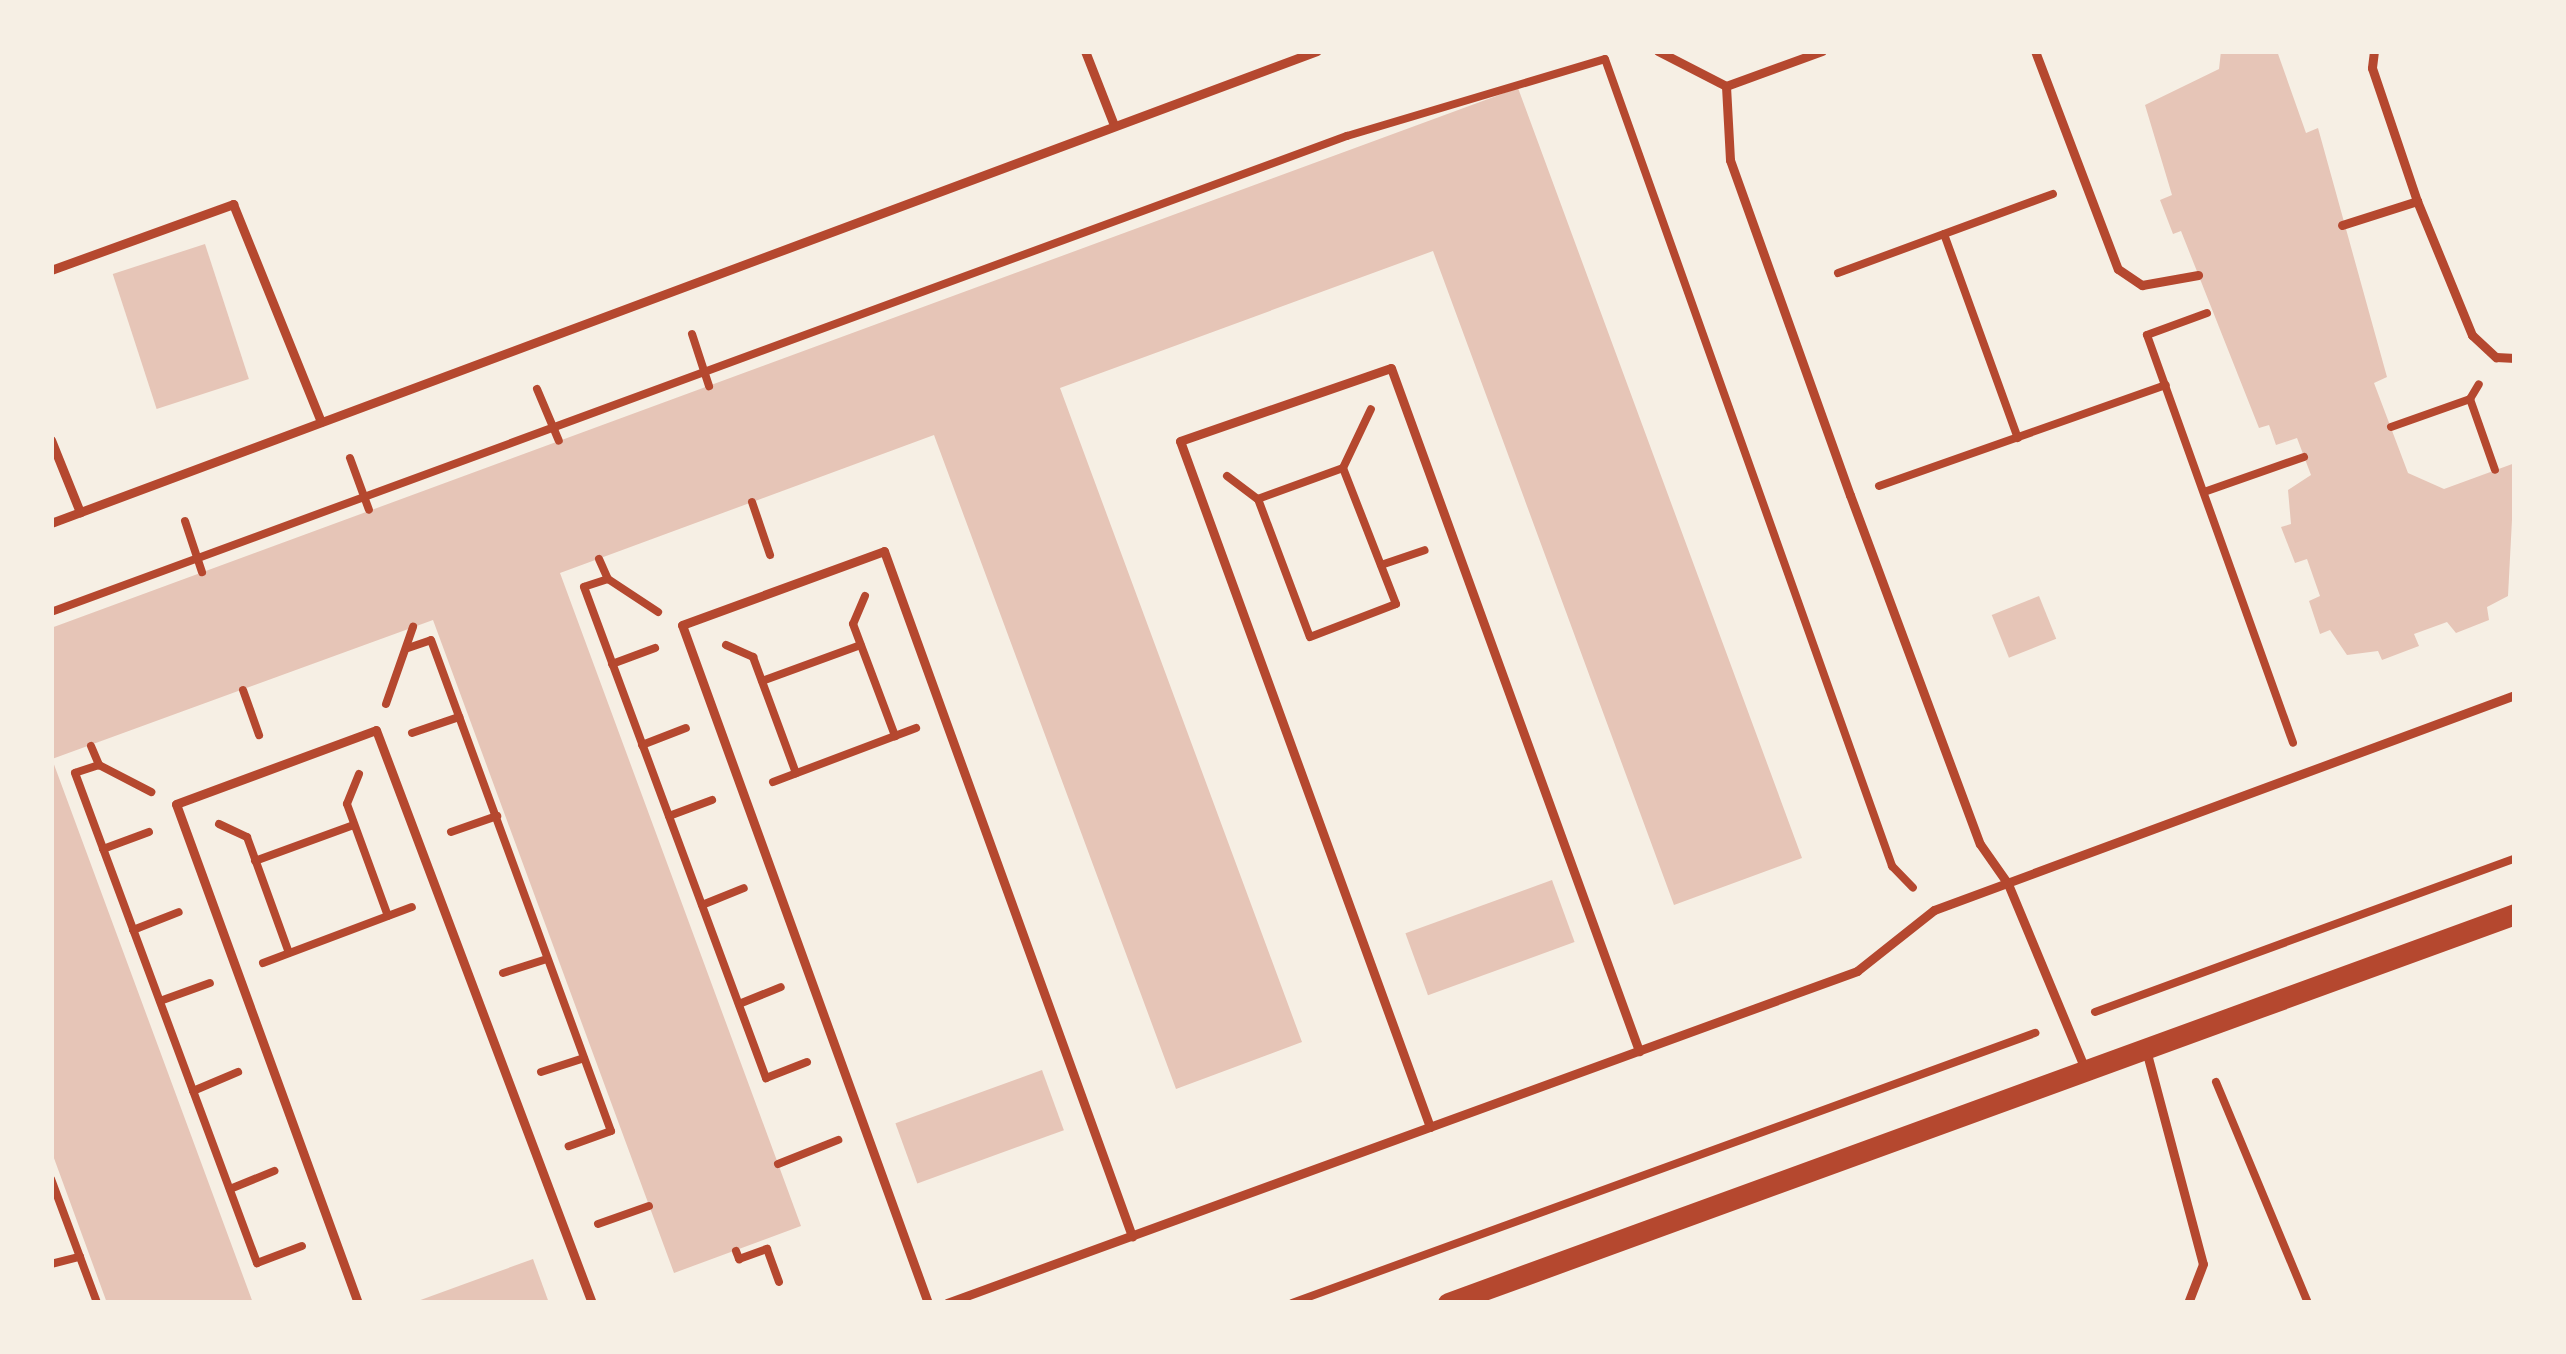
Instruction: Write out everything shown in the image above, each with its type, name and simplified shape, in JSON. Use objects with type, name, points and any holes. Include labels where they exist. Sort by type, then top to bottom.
[{"type":"street","points":[[1448,1303],[2515,914]]},
{"type":"lane","points":[[1085,51],[1114,125]]},
{"type":"lane","points":[[51,523],[1317,51]]},
{"type":"lane","points":[[1658,51],[1726,86],[1822,51]]},
{"type":"lane","points":[[2035,51],[2119,268],[2142,285],[2198,275]]},
{"type":"lane","points":[[2374,51],[2372,68],[2417,201],[2472,334],[2496,357],[2515,358]]},
{"type":"lane","points":[[1726,86],[1730,160],[1850,495],[1980,844],[2008,884],[2086,1072]]},
{"type":"lane","points":[[2342,225],[2417,201]]},
{"type":"lane","points":[[51,270],[233,204],[321,422]]},
{"type":"lane","points":[[1430,1127],[1180,442],[1391,368],[1640,1051]]},
{"type":"lane","points":[[51,440],[80,512]]},
{"type":"lane","points":[[928,1303],[682,625],[884,551],[1132,1236]]},
{"type":"lane","points":[[947,1303],[1857,970],[1934,910],[2515,695]]},
{"type":"lane","points":[[358,1303],[176,804],[376,730],[592,1303]]},
{"type":"lane","points":[[2146,1050],[2203,1264],[2188,1303]]},
{"type":"path","points":[[51,612],[1347,136],[1605,59],[1892,866],[1934,910]]},
{"type":"path","points":[[1838,273],[2053,194]]},
{"type":"path","points":[[1944,234],[2018,438]]},
{"type":"path","points":[[2207,313],[2147,335],[2303,772]]},
{"type":"path","points":[[692,334],[709,386]]},
{"type":"path","points":[[1343,467],[1396,604],[1310,637],[1258,499],[1343,467],[1391,368]]},
{"type":"path","points":[[1850,495],[2166,385]]},
{"type":"path","points":[[537,389],[559,442]]},
{"type":"path","points":[[2391,427],[2470,399],[2495,470]]},
{"type":"path","points":[[2204,492],[2304,457]]},
{"type":"path","points":[[350,458],[369,510]]},
{"type":"path","points":[[752,502],[770,555]]},
{"type":"path","points":[[185,520],[202,572]]},
{"type":"path","points":[[599,559],[608,579],[639,602]]},
{"type":"path","points":[[608,579],[584,587],[766,1078],[810,1061]]},
{"type":"path","points":[[394,685],[413,626]]},
{"type":"path","points":[[408,648],[431,640],[611,1130],[569,1146]]},
{"type":"path","points":[[762,681],[860,645]]},
{"type":"path","points":[[612,664],[656,647]]},
{"type":"path","points":[[243,690],[259,735]]},
{"type":"path","points":[[412,734],[459,717]]},
{"type":"path","points":[[773,782],[920,727]]},
{"type":"path","points":[[642,745],[686,728]]},
{"type":"path","points":[[92,746],[99,765],[132,783]]},
{"type":"path","points":[[99,765],[75,773],[257,1263],[302,1246]]},
{"type":"path","points":[[669,816],[713,800]]},
{"type":"path","points":[[451,832],[497,816]]},
{"type":"path","points":[[255,861],[354,825]]},
{"type":"path","points":[[103,849],[149,832]]},
{"type":"path","points":[[1292,1303],[2515,858]]},
{"type":"path","points":[[702,905],[745,887]]},
{"type":"path","points":[[267,961],[413,906]]},
{"type":"path","points":[[133,930],[179,912]]},
{"type":"path","points":[[503,974],[548,958]]},
{"type":"path","points":[[160,1001],[206,985]]},
{"type":"path","points":[[739,1004],[782,986]]},
{"type":"path","points":[[541,1072],[584,1058]]},
{"type":"path","points":[[193,1090],[238,1072]]},
{"type":"path","points":[[2216,1082],[2308,1303]]},
{"type":"path","points":[[778,1164],[839,1140]]},
{"type":"path","points":[[230,1189],[274,1172]]},
{"type":"path","points":[[51,1179],[97,1303]]},
{"type":"path","points":[[598,1225],[650,1206]]},
{"type":"path","points":[[736,1250],[739,1259],[767,1249],[779,1282]]},
{"type":"path","points":[[51,1264],[80,1257]]},
{"type":"building","points":[[2221,51],[2277,51],[2306,133],[2318,128],[2387,377],[2374,383],[2408,473],[2444,489],[2515,463],[2508,596],[2487,607],[2489,620],[2456,633],[2447,622],[2414,634],[2419,646],[2382,660],[2378,651],[2347,655],[2330,630],[2320,634],[2309,601],[2320,596],[2307,559],[2295,563],[2281,527],[2291,524],[2288,490],[2311,475],[2297,438],[2276,445],[2269,425],[2259,428],[2181,231],[2173,234],[2160,200],[2172,195],[2145,105],[2219,69]]},
{"type":"building","points":[[1518,88],[1802,858],[1674,905],[1433,251],[1060,388],[1302,1042],[1176,1089],[934,435],[560,573],[801,1226],[674,1273],[433,620],[52,759],[253,1303],[107,1303],[51,1150],[51,628]]},
{"type":"building","points":[[205,244],[249,379],[157,409],[113,274]]},
{"type":"building","points":[[2039,596],[2056,639],[2009,658],[1992,615]]},
{"type":"building","points":[[1552,880],[1575,942],[1428,995],[1405,933]]},
{"type":"building","points":[[1042,1070],[1064,1130],[917,1183],[895,1123]]},
{"type":"building","points":[[533,1259],[549,1303],[415,1303],[415,1302]]}]
